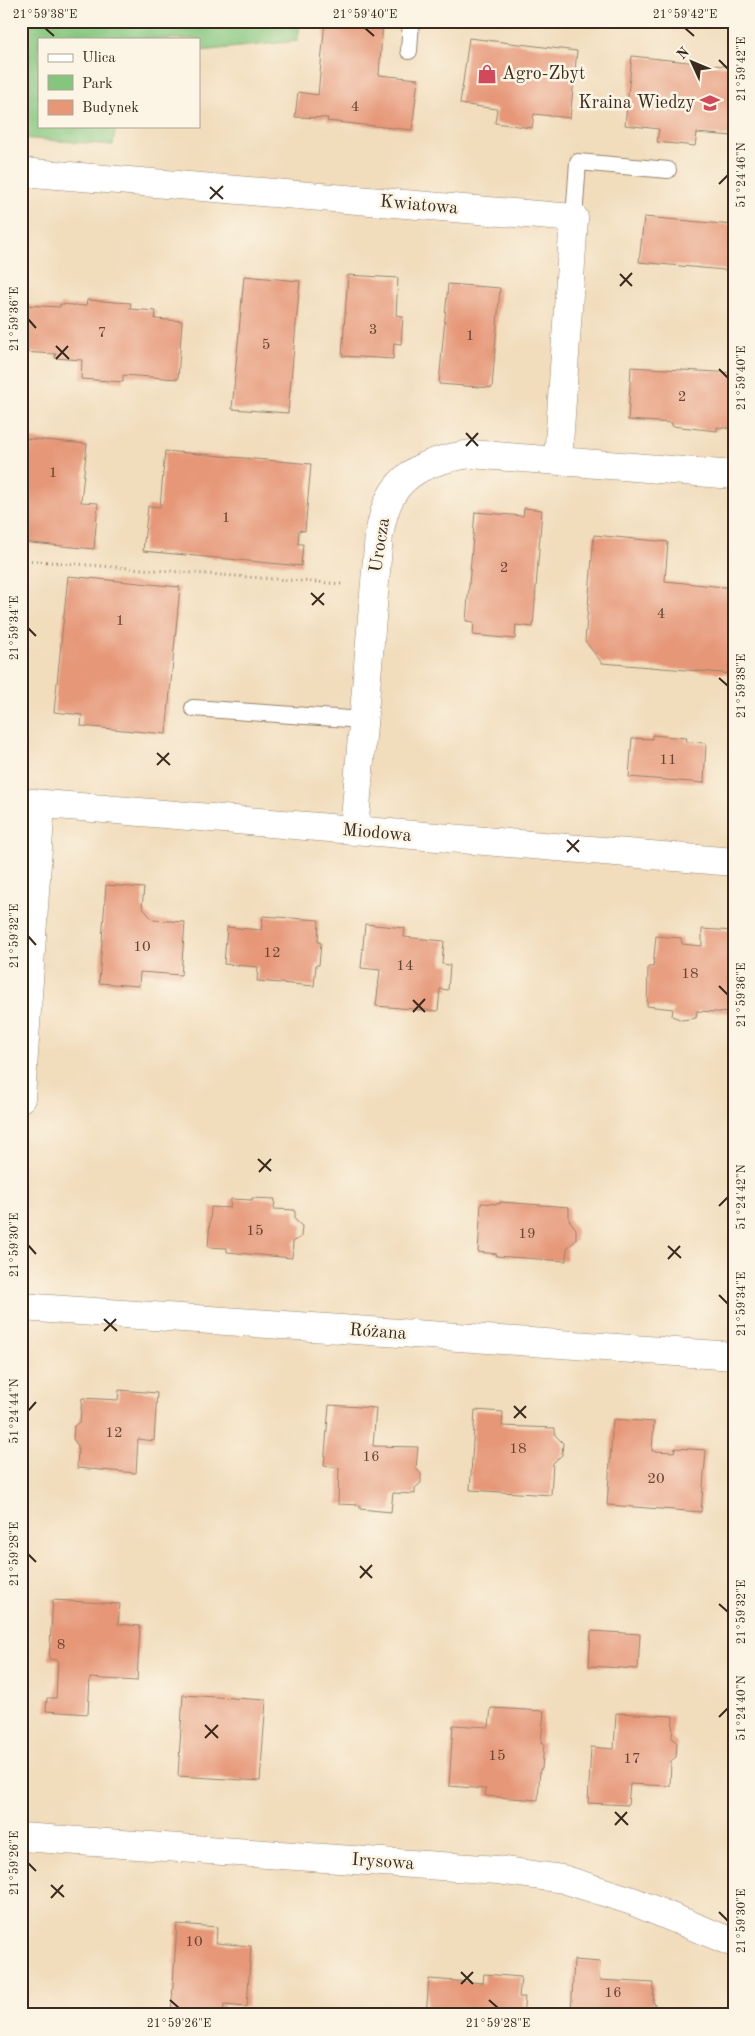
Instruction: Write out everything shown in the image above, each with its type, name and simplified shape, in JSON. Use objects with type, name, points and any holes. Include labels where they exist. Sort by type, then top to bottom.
[{"type":"street","name":"Kwiatowa","points":[[21,172],[574,218]]},
{"type":"street","points":[[558,460],[574,218]]},
{"type":"street","name":"Urocza","points":[[354,831],[379,535],[387,504],[400,482],[421,466],[443,458],[471,454],[734,475]]},
{"type":"street","points":[[21,1098],[31,803]]},
{"type":"street","name":"Miodowa","points":[[31,803],[734,862]]},
{"type":"street","name":"Różana","points":[[21,1307],[734,1356]]},
{"type":"street","name":"Irysowa","points":[[21,1837],[498,1870],[562,1879],[632,1901],[734,1943]]},
{"type":"lane","points":[[409,50],[411,21]]},
{"type":"lane","points":[[574,218],[578,162],[668,170]]},
{"type":"lane","points":[[193,708],[363,720]]},
{"type":"path","points":[[21,560],[351,585]]},
{"type":"green space","points":[[21,21],[300,21],[298,41],[200,51],[200,38],[38,38],[38,128],[116,128],[113,145],[21,138]]},
{"type":"building","points":[[325,21],[383,21],[379,75],[418,79],[412,130],[327,121],[328,118],[295,117],[298,92],[318,95]]},
{"type":"building","points":[[469,38],[577,51],[570,118],[534,114],[532,128],[495,123],[497,109],[460,104]]},
{"type":"building","points":[[632,56],[734,67],[733,136],[697,133],[695,146],[657,142],[659,129],[625,125]]},
{"type":"building","points":[[644,217],[734,225],[734,271],[639,262]]},
{"type":"building","points":[[348,275],[398,278],[396,315],[403,316],[401,344],[394,343],[393,359],[342,356]]},
{"type":"building","points":[[244,276],[300,281],[288,413],[232,409]]},
{"type":"building","points":[[448,284],[500,288],[492,388],[439,384]]},
{"type":"building","points":[[87,300],[131,303],[130,309],[156,311],[155,319],[182,321],[178,379],[123,375],[123,382],[81,379],[82,360],[55,358],[56,354],[21,352],[24,305],[60,307],[60,304],[86,306]]},
{"type":"building","points":[[631,367],[734,373],[734,429],[717,427],[717,431],[672,426],[672,423],[628,420]]},
{"type":"building","points":[[21,438],[87,444],[81,502],[98,503],[94,549],[21,542]]},
{"type":"building","points":[[165,451],[311,464],[305,531],[299,530],[298,544],[303,544],[301,566],[143,551],[148,506],[160,507]]},
{"type":"building","points":[[524,508],[542,510],[533,627],[516,625],[515,639],[473,635],[474,622],[466,621],[475,512],[523,516]]},
{"type":"building","points":[[594,535],[668,542],[665,581],[734,588],[734,674],[602,663],[585,641]]},
{"type":"building","points":[[68,576],[180,587],[166,734],[81,726],[82,715],[54,712]]},
{"type":"building","points":[[652,735],[687,738],[686,742],[706,743],[704,783],[629,777],[632,738],[652,739]]},
{"type":"building","points":[[106,885],[144,888],[142,907],[153,920],[185,922],[181,975],[140,972],[139,986],[99,983]]},
{"type":"building","points":[[263,916],[319,920],[318,942],[321,943],[319,965],[316,965],[314,986],[257,981],[258,967],[224,964],[227,927],[261,930]]},
{"type":"building","points":[[365,924],[405,928],[404,937],[444,941],[442,964],[450,965],[448,990],[440,989],[438,1011],[376,1006],[380,970],[361,968]]},
{"type":"building","points":[[702,929],[734,931],[734,1013],[697,1011],[696,1018],[682,1020],[672,1016],[673,1009],[647,1006],[648,967],[653,967],[656,936],[681,938],[682,944],[702,946]]},
{"type":"building","points":[[252,1198],[275,1199],[274,1209],[295,1210],[295,1220],[302,1226],[301,1237],[293,1242],[292,1258],[227,1252],[227,1248],[208,1247],[211,1207],[230,1208],[231,1199],[252,1200]]},
{"type":"building","points":[[500,1202],[569,1207],[569,1220],[576,1229],[576,1240],[567,1248],[566,1261],[496,1256],[497,1254],[478,1252],[481,1203],[500,1204]]},
{"type":"building","points":[[119,1390],[157,1393],[154,1441],[138,1439],[136,1473],[77,1468],[78,1446],[73,1439],[74,1426],[80,1421],[82,1398],[118,1400]]},
{"type":"building","points":[[329,1405],[376,1408],[373,1446],[418,1447],[416,1468],[421,1474],[421,1483],[415,1488],[415,1494],[393,1493],[391,1512],[360,1509],[360,1505],[338,1504],[339,1468],[324,1466]]},
{"type":"building","points":[[475,1410],[503,1412],[502,1426],[555,1428],[555,1435],[563,1443],[562,1455],[553,1463],[551,1495],[470,1490]]},
{"type":"building","points":[[613,1419],[654,1422],[652,1451],[674,1452],[675,1448],[706,1450],[701,1512],[607,1505]]},
{"type":"building","points":[[53,1600],[120,1604],[118,1624],[140,1626],[137,1681],[90,1678],[88,1714],[46,1711],[47,1698],[56,1698],[58,1660],[49,1659]]},
{"type":"building","points":[[591,1631],[640,1634],[638,1669],[589,1666]]},
{"type":"building","points":[[183,1695],[266,1700],[260,1781],[178,1776]]},
{"type":"building","points":[[491,1708],[544,1711],[541,1743],[544,1743],[538,1800],[485,1796],[486,1789],[449,1786],[453,1725],[489,1727]]},
{"type":"building","points":[[616,1713],[673,1716],[672,1738],[677,1743],[676,1757],[671,1761],[670,1786],[630,1784],[628,1805],[588,1803],[591,1747],[614,1749]]},
{"type":"building","points":[[177,1924],[217,1927],[216,1943],[251,1946],[247,2007],[224,2005],[223,2015],[171,2015]]},
{"type":"building","points":[[574,1960],[600,1962],[599,1980],[654,1983],[653,2003],[655,2003],[655,2015],[571,2015]]},
{"type":"building","points":[[484,1974],[521,1977],[519,1997],[525,1997],[523,2015],[426,2015],[429,1979],[483,1983]]},
{"type":"place","name":"Agro-Zbyt","points":[[487,74]]},
{"type":"place","name":"Kraina Wiedzy","points":[[710,103]]}]
